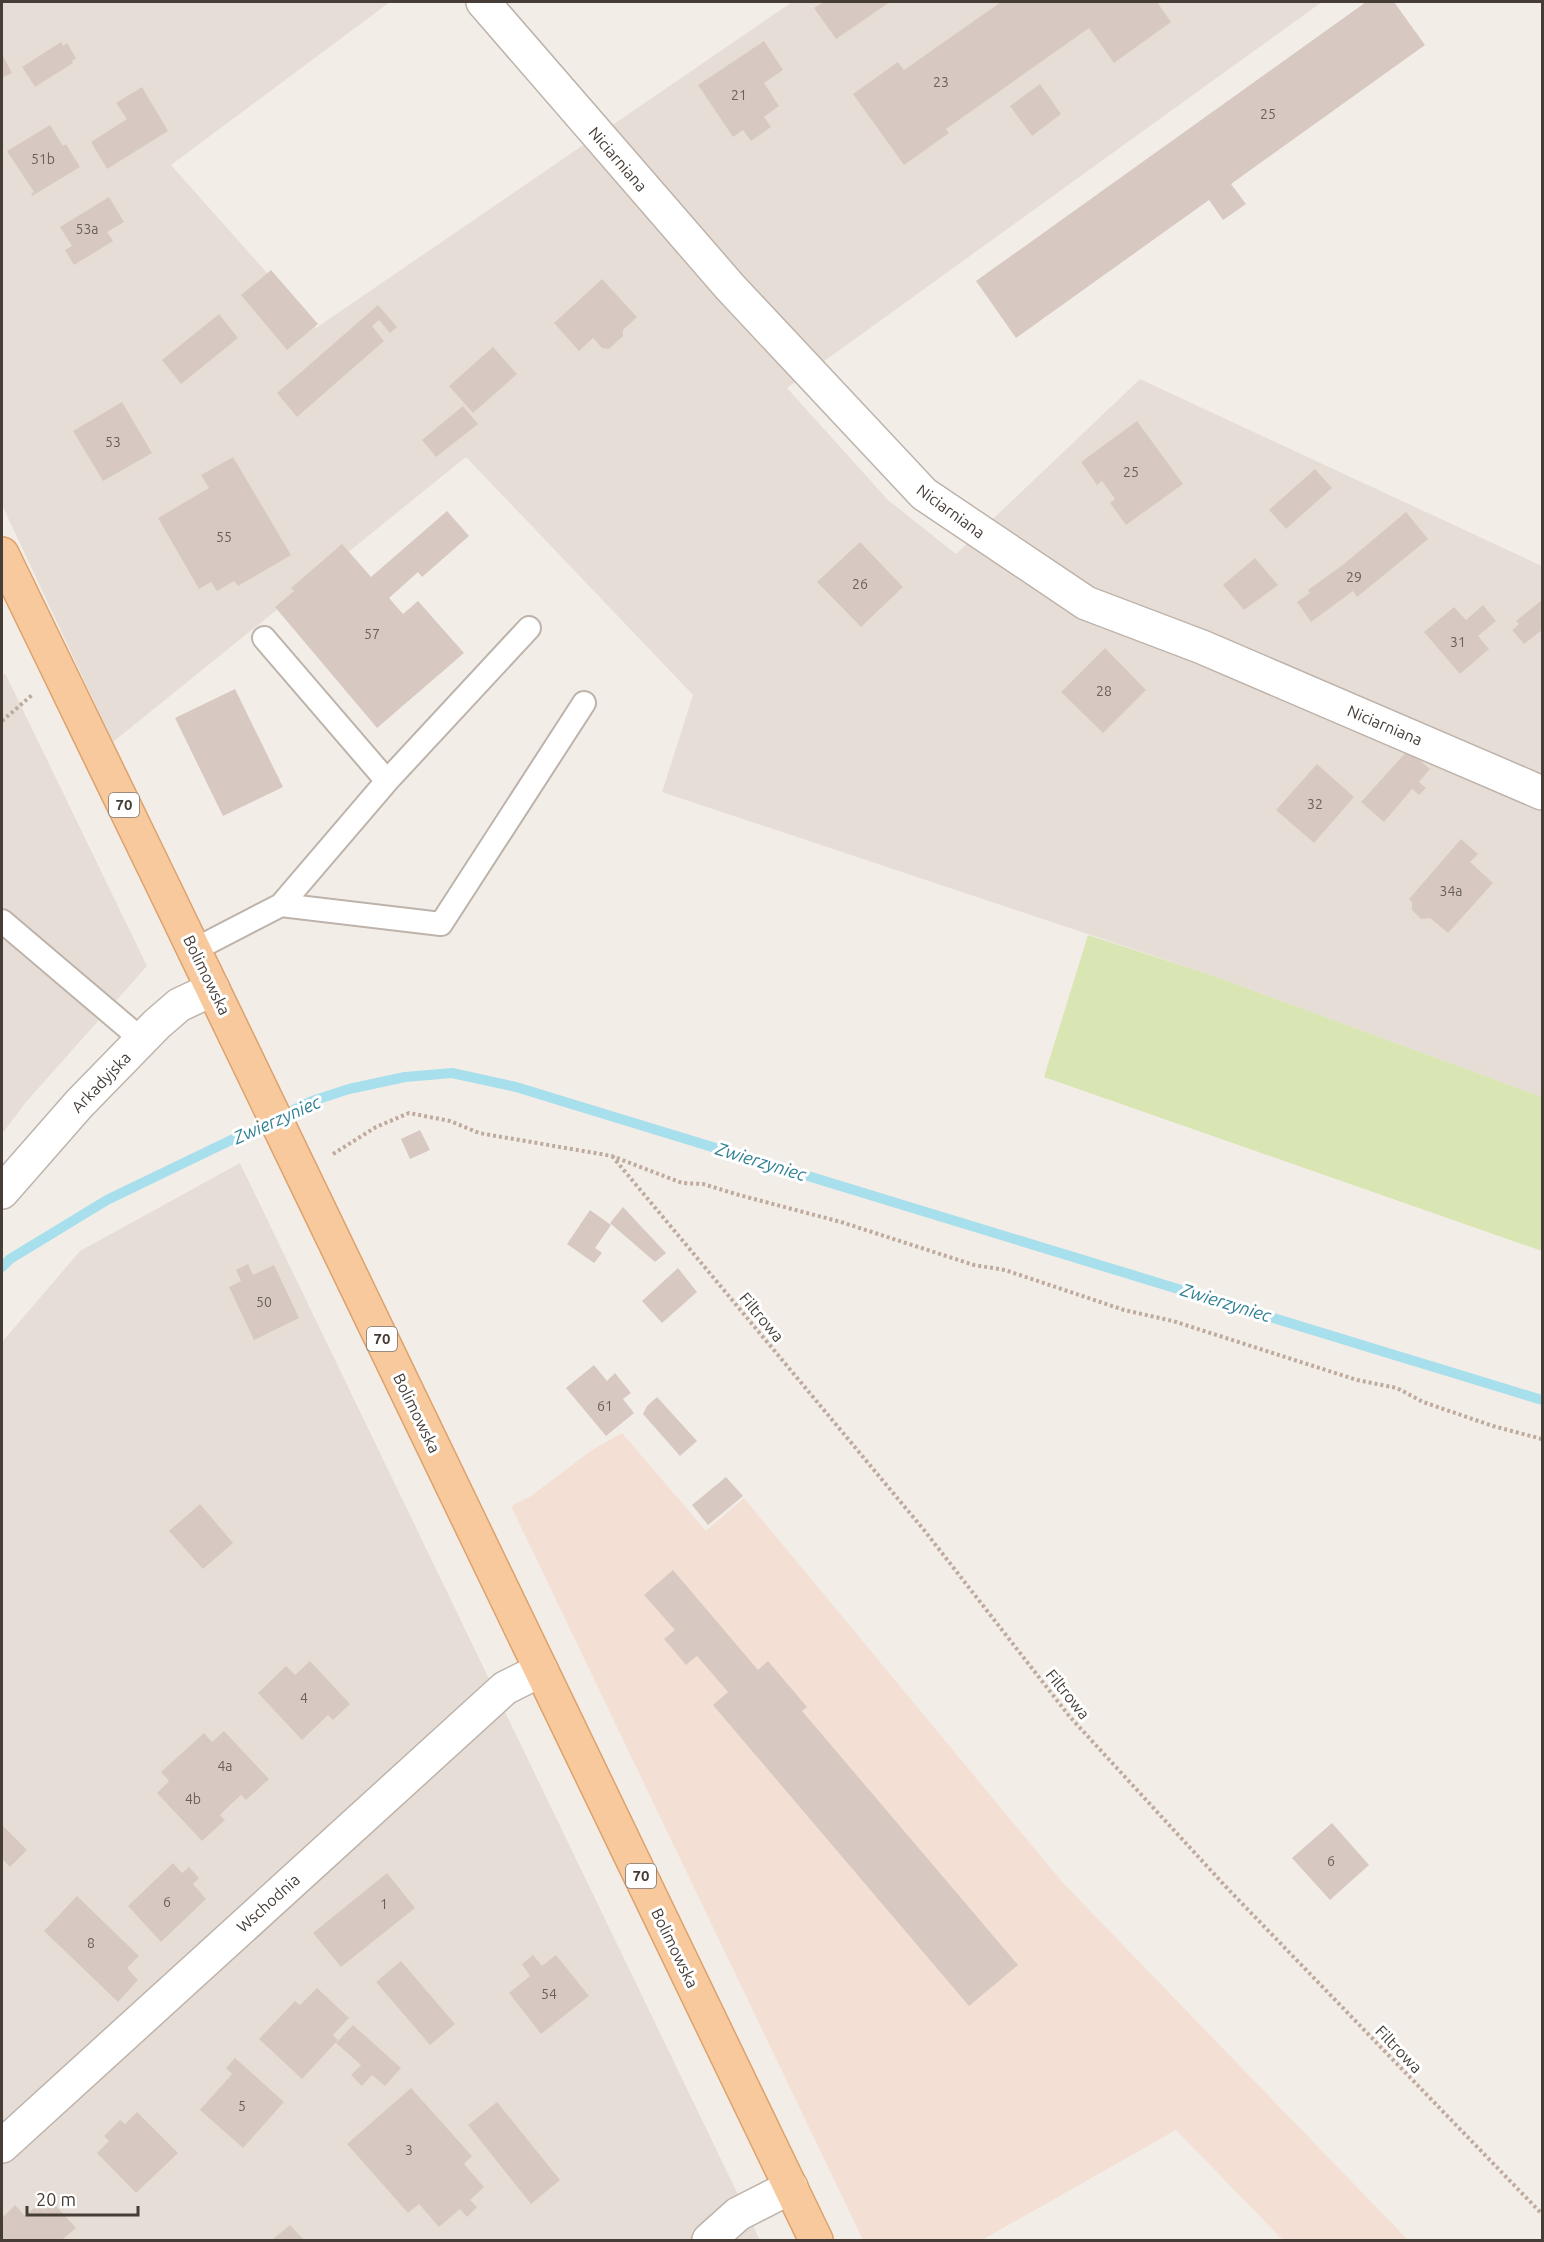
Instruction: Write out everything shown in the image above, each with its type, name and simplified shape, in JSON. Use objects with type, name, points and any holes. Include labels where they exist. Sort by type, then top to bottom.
[{"type":"main road","name":"Bolimowska","points":[[2,554],[246,1058],[313,1162],[541,1670],[816,2241]]},
{"type":"street","name":"Niciarniana","points":[[483,2],[730,287],[924,494],[1086,603],[1202,647],[1542,793]]},
{"type":"street","name":"Arkadyjska","points":[[2,1192],[72,1112],[141,1040],[179,1005],[213,989]]},
{"type":"street","name":"Wschodnia","points":[[2,2146],[505,1688],[541,1670]]},
{"type":"street","points":[[709,2241],[738,2214],[791,2187]]},
{"type":"lane","points":[[194,950],[281,905],[387,781],[529,628]]},
{"type":"lane","points":[[264,638],[387,781]]},
{"type":"lane","points":[[281,905],[441,924],[584,703]]},
{"type":"lane","points":[[2,921],[141,1040]]},
{"type":"path","points":[[2,721],[35,693]]},
{"type":"path","points":[[313,1162],[376,1127],[409,1113],[450,1121],[479,1133],[612,1156],[682,1183],[703,1184],[841,1222],[974,1265],[1005,1270],[1124,1310],[1173,1321],[1356,1380],[1397,1389],[1423,1402],[1493,1426],[1542,1439]]},
{"type":"path","name":"Filtrowa","points":[[612,1156],[924,1530],[1070,1717],[1227,1888],[1542,2214]]},
{"type":"shaded area","points":[[2,2],[390,2],[171,165],[316,328],[792,2],[1322,2],[787,388],[888,500],[956,554],[1140,379],[1542,566],[1542,1097],[1211,975],[662,792],[693,695],[466,457],[113,742],[2,505]]},
{"type":"shaded area","points":[[5,673],[147,966],[26,1102],[2,1134],[2,677]]},
{"type":"shaded area","points":[[240,1163],[760,2240],[2,2240],[2,1342],[80,1251]]},
{"type":"shaded area","points":[[622,1433],[706,1531],[744,1498],[1063,1883],[1408,2240],[1283,2240],[1176,2130],[982,2240],[863,2240],[511,1506],[531,1496],[592,1450]]},
{"type":"green space","points":[[1088,935],[1211,975],[1542,1097],[1542,1251],[1044,1077]]},
{"type":"building","points":[[824,2],[890,2],[836,39],[814,8]]},
{"type":"building","points":[[1001,2],[1157,2],[1171,22],[1114,63],[1089,28],[946,129],[949,133],[904,165],[853,94],[898,62],[904,70]]},
{"type":"building","points":[[1366,2],[1394,2],[1425,45],[1231,184],[1246,204],[1223,220],[1209,200],[1016,338],[976,281]]},
{"type":"building","points":[[764,41],[783,70],[764,83],[779,106],[764,117],[771,127],[751,141],[743,130],[733,137],[698,85]]},
{"type":"building","points":[[61,42],[63,46],[67,43],[76,58],[72,61],[73,63],[35,87],[22,67]]},
{"type":"building","points":[[2,54],[12,73],[2,78]]},
{"type":"building","points":[[1040,84],[1061,114],[1032,136],[1010,106]]},
{"type":"building","points":[[142,87],[168,131],[107,169],[91,142],[127,119],[116,103]]},
{"type":"building","points":[[50,125],[63,146],[66,144],[80,167],[32,196],[34,192],[7,151]]},
{"type":"building","points":[[109,197],[124,222],[107,232],[113,241],[74,265],[65,250],[72,246],[60,227]]},
{"type":"building","points":[[271,270],[318,324],[287,350],[241,295]]},
{"type":"building","points":[[602,279],[637,317],[623,330],[623,336],[609,349],[602,348],[593,338],[579,351],[554,323]]},
{"type":"building","points":[[378,305],[397,327],[390,333],[379,320],[372,326],[384,341],[297,417],[277,393]]},
{"type":"building","points":[[219,314],[238,338],[181,384],[162,360]]},
{"type":"building","points":[[493,347],[517,374],[473,413],[449,386]]},
{"type":"building","points":[[122,402],[152,453],[103,481],[73,431]]},
{"type":"building","points":[[463,406],[478,424],[436,457],[422,440]]},
{"type":"building","points":[[1137,421],[1183,484],[1126,525],[1110,503],[1115,499],[1102,481],[1097,485],[1081,462]]},
{"type":"building","points":[[233,457],[291,555],[238,586],[234,581],[217,591],[211,582],[199,589],[158,518],[209,488],[201,475]]},
{"type":"building","points":[[1315,469],[1332,488],[1286,529],[1269,510]]},
{"type":"building","points":[[447,511],[469,536],[422,577],[418,572],[389,598],[403,614],[418,601],[464,653],[377,728],[275,607],[294,591],[291,588],[342,544],[371,577]]},
{"type":"building","points":[[1406,512],[1428,539],[1357,597],[1353,591],[1311,622],[1297,602],[1310,593],[1308,590],[1344,564]]},
{"type":"building","points":[[860,542],[903,587],[861,627],[817,582]]},
{"type":"building","points":[[1255,558],[1278,585],[1244,610],[1223,585]]},
{"type":"building","points":[[1542,600],[1542,630],[1524,644],[1512,630],[1519,624],[1516,621]]},
{"type":"building","points":[[1483,605],[1496,621],[1478,636],[1489,649],[1460,674],[1424,632],[1454,607],[1466,620]]},
{"type":"building","points":[[1105,648],[1146,690],[1103,733],[1061,692]]},
{"type":"building","points":[[235,689],[283,787],[223,816],[175,718]]},
{"type":"building","points":[[1408,750],[1430,769],[1419,782],[1426,788],[1419,795],[1412,789],[1384,822],[1361,802]]},
{"type":"building","points":[[1317,764],[1354,797],[1314,843],[1276,810]]},
{"type":"building","points":[[1461,839],[1478,854],[1470,862],[1493,883],[1448,933],[1430,918],[1421,919],[1412,910],[1412,902],[1409,899]]},
{"type":"building","points":[[420,1130],[430,1150],[410,1159],[401,1139]]},
{"type":"building","points":[[623,1207],[666,1253],[655,1262],[610,1223]]},
{"type":"building","points":[[590,1210],[611,1225],[595,1248],[602,1253],[594,1263],[567,1244]]},
{"type":"building","points":[[248,1264],[253,1275],[274,1265],[299,1318],[254,1340],[229,1287],[241,1281],[236,1270]]},
{"type":"building","points":[[678,1268],[697,1292],[662,1323],[642,1301]]},
{"type":"building","points":[[594,1365],[607,1381],[615,1373],[631,1393],[623,1399],[634,1413],[606,1436],[566,1388]]},
{"type":"building","points":[[657,1397],[697,1441],[680,1456],[643,1414],[647,1406]]},
{"type":"building","points":[[726,1477],[743,1496],[708,1525],[692,1505]]},
{"type":"building","points":[[200,1504],[233,1543],[203,1569],[169,1531]]},
{"type":"building","points":[[673,1570],[758,1670],[768,1661],[807,1707],[802,1711],[1018,1965],[969,2006],[713,1705],[728,1692],[697,1656],[686,1665],[664,1639],[675,1630],[644,1595]]},
{"type":"building","points":[[310,1661],[350,1704],[333,1720],[328,1715],[302,1740],[258,1693],[286,1666],[295,1675]]},
{"type":"building","points":[[224,1731],[269,1779],[246,1800],[241,1795],[230,1805],[220,1815],[225,1820],[202,1841],[157,1793],[169,1781],[161,1772],[204,1733],[212,1742]]},
{"type":"building","points":[[1332,1823],[1369,1865],[1330,1900],[1292,1858]]},
{"type":"building","points":[[2,1825],[27,1850],[10,1867],[2,1859]]},
{"type":"building","points":[[173,1863],[182,1873],[189,1867],[199,1878],[193,1884],[206,1899],[161,1942],[128,1906]]},
{"type":"building","points":[[387,1873],[415,1908],[341,1967],[313,1933]]},
{"type":"building","points":[[77,1896],[139,1956],[127,1968],[138,1980],[118,2002],[44,1931]]},
{"type":"building","points":[[533,1955],[542,1966],[556,1955],[589,1996],[541,2034],[509,1993],[530,1976],[522,1964]]},
{"type":"building","points":[[401,1961],[455,2024],[430,2045],[376,1982]]},
{"type":"building","points":[[317,1988],[349,2018],[333,2035],[338,2040],[302,2079],[259,2039],[295,2001],[300,2005]]},
{"type":"building","points":[[353,2025],[401,2068],[385,2086],[372,2075],[362,2086],[351,2075],[361,2065],[336,2043]]},
{"type":"building","points":[[235,2058],[284,2102],[243,2148],[200,2110],[232,2074],[226,2068]]},
{"type":"building","points":[[411,2088],[472,2156],[464,2164],[484,2187],[470,2200],[477,2207],[467,2217],[460,2209],[439,2227],[419,2204],[408,2213],[347,2144]]},
{"type":"building","points":[[497,2102],[560,2180],[531,2204],[468,2125]]},
{"type":"building","points":[[137,2112],[178,2153],[136,2193],[97,2153],[109,2141],[104,2136],[120,2120],[125,2124]]},
{"type":"building","points":[[47,2196],[76,2228],[62,2240],[2,2240],[2,2218],[15,2205],[25,2216]]},
{"type":"building","points":[[290,2225],[304,2240],[272,2240]]},
{"type":"waterway","name":"Zwierzyniec","points":[[2,1267],[10,1259],[107,1200],[312,1101],[349,1089],[405,1077],[452,1073],[516,1087],[1542,1400]]}]
